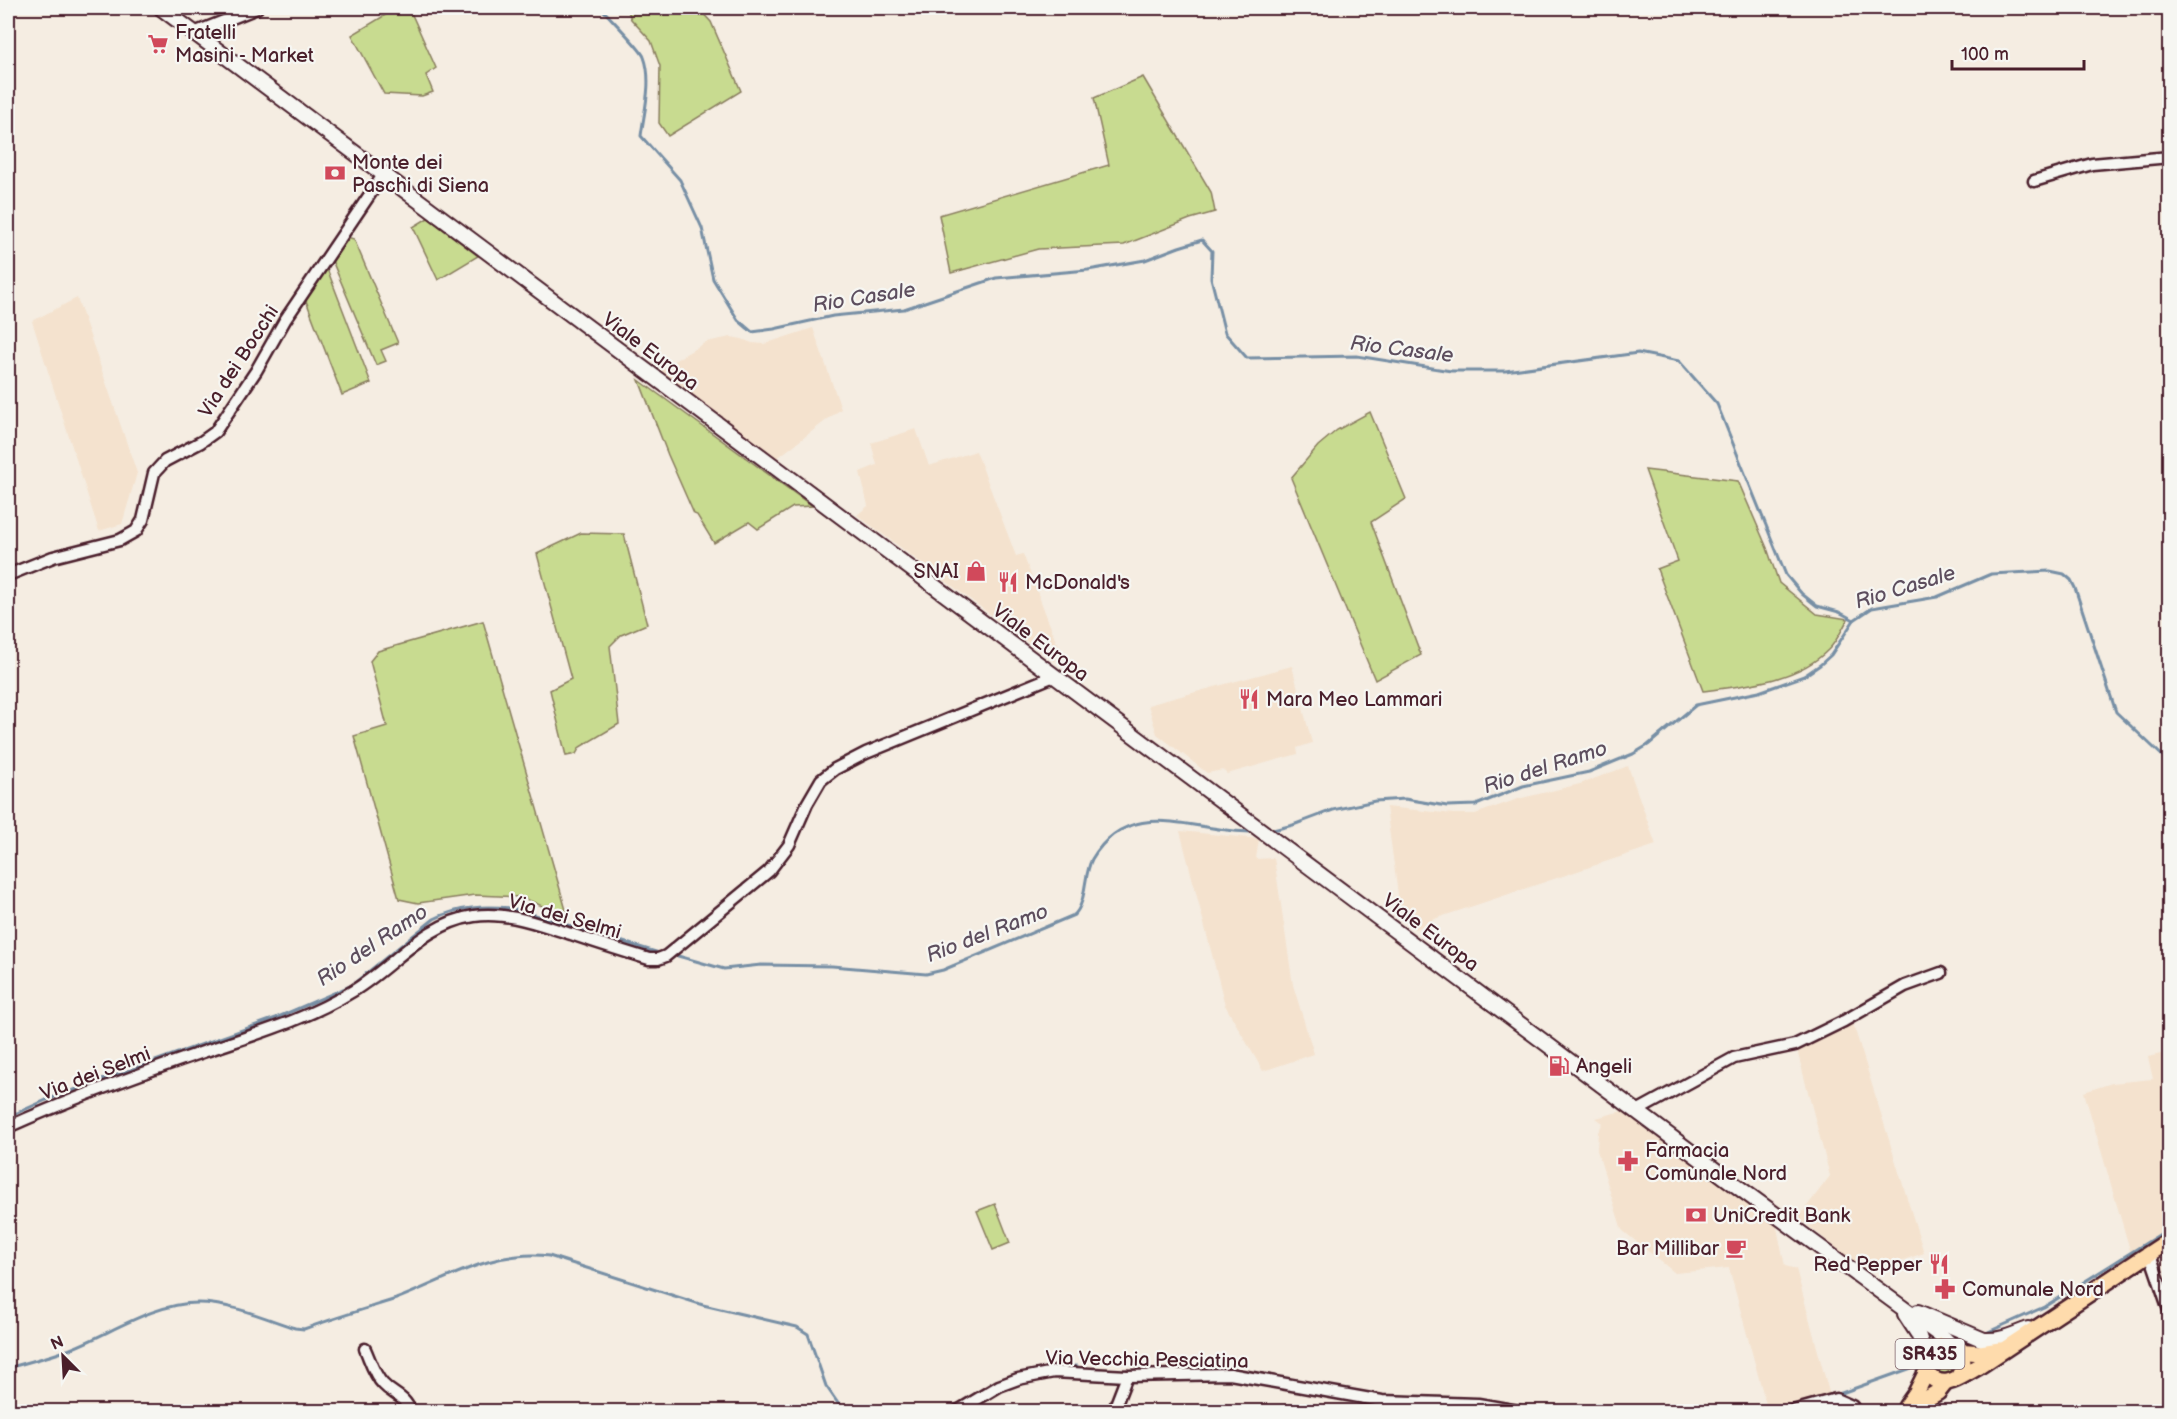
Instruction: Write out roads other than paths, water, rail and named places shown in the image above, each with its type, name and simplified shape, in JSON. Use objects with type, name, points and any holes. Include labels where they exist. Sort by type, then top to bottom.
[{"type":"main road","name":"Viale Europa","points":[[161,8],[1899,1305],[1957,1351]]},
{"type":"main road","name":"SR435","points":[[1903,1412],[1938,1392],[1945,1383],[1978,1367],[2169,1240]]},
{"type":"main road","name":"Viale Europa","points":[[1899,1305],[1984,1340],[1995,1341],[2050,1319]]},
{"type":"main road","name":"Viale Europa","points":[[1899,1305],[1918,1334],[1927,1365]]},
{"type":"main road","name":"SR435","points":[[1903,1412],[1916,1393],[1933,1350],[1947,1346],[1957,1351],[1989,1353],[2006,1348]]},
{"type":"main road","name":"SR435","points":[[1957,1351],[1963,1366],[1959,1376]]},
{"type":"main road","name":"SR435","points":[[1927,1365],[1932,1379],[1945,1383]]},
{"type":"street","points":[[194,33],[257,8]]},
{"type":"street","points":[[2034,182],[2092,165],[2169,157]]},
{"type":"street","name":"Via dei Bocchi","points":[[8,575],[53,557],[120,540],[136,531],[143,520],[154,473],[165,461],[215,432],[256,371],[285,320],[383,175]]},
{"type":"street","name":"Via dei Selmi","points":[[8,1127],[64,1102],[286,1024],[334,1002],[364,984],[432,931],[463,918],[477,915],[507,916],[531,921],[649,960],[666,956],[769,871],[789,845],[807,804],[821,780],[835,769],[866,753],[1054,676]]},
{"type":"street","points":[[1637,1111],[1734,1058],[1794,1046],[1905,986],[1941,973]]},
{"type":"street","points":[[2150,1254],[2169,1313]]},
{"type":"street","points":[[365,1349],[378,1378],[385,1386],[400,1395],[411,1412]]},
{"type":"street","name":"Via Vecchia Pesciatina","points":[[956,1412],[999,1386],[1037,1374],[1054,1372],[1127,1376],[1230,1374],[1382,1401],[1463,1408],[1478,1404],[1524,1412]]},
{"type":"street","points":[[1113,1412],[1127,1376]]},
{"type":"street","points":[[1789,1412],[1836,1399],[1851,1406],[1856,1412]]},
{"type":"waterway","name":"Rio Casale","points":[[604,8],[604,11],[642,53],[647,66],[648,86],[641,136],[680,180],[702,228],[713,279],[738,320],[752,332],[833,316],[904,309],[996,278],[1088,270],[1145,260],[1202,240],[1212,251],[1211,278],[1225,333],[1247,358],[1357,356],[1451,371],[1505,371],[1638,353],[1679,361],[1717,404],[1786,575],[1802,594],[1817,606],[1839,612],[1854,620],[1872,608],[1937,597],[1991,574],[2050,571],[2064,574],[2075,588],[2116,712],[2170,763]]},
{"type":"waterway","name":"Rio del Ramo","points":[[1273,830],[1333,810],[1375,801],[1405,799],[1447,806],[1476,805],[1523,786],[1589,772],[1633,754],[1648,745],[1696,705],[1759,692],[1804,676],[1831,655],[1854,620]]},
{"type":"waterway","name":"Rio del Ramo","points":[[678,956],[724,969],[761,965],[832,966],[926,974],[943,970],[1074,915],[1081,904],[1092,859],[1108,839],[1125,828],[1145,822],[1165,822],[1252,832]]},
{"type":"waterway","name":"Rio del Ramo","points":[[8,1117],[46,1100],[276,1018],[352,985],[434,919],[462,909],[512,908],[659,953]]},
{"type":"waterway","points":[[1988,1332],[2044,1307],[2170,1228]]},
{"type":"waterway","points":[[8,1368],[65,1351],[147,1314],[181,1304],[198,1303],[223,1306],[304,1329],[396,1299],[489,1262],[508,1257],[549,1256],[703,1305],[797,1327],[808,1334],[826,1386],[844,1412]]},
{"type":"waterway","points":[[1055,1367],[1077,1366]]},
{"type":"waterway","points":[[1836,1395],[1917,1366]]},
{"type":"waterway","points":[[1490,1401],[1562,1412]]},
{"type":"place","name":"Fratelli Masini - Market","points":[[158,44]]},
{"type":"place","name":"Monte dei Paschi di Siena","points":[[335,173]]},
{"type":"place","name":"SNAI","points":[[976,571]]},
{"type":"place","name":"McDonald's","points":[[1008,582]]},
{"type":"place","name":"Mara Meo Lammari","points":[[1249,699]]},
{"type":"place","name":"Angeli","points":[[1559,1066]]},
{"type":"place","name":"Farmacia Comunale Nord","points":[[1628,1161]]},
{"type":"place","name":"UniCredit Bank","points":[[1696,1215]]},
{"type":"place","name":"Bar Millibar","points":[[1736,1248]]},
{"type":"place","name":"Red Pepper","points":[[1939,1264]]},
{"type":"place","name":"Comunale Nord","points":[[1945,1289]]}]
